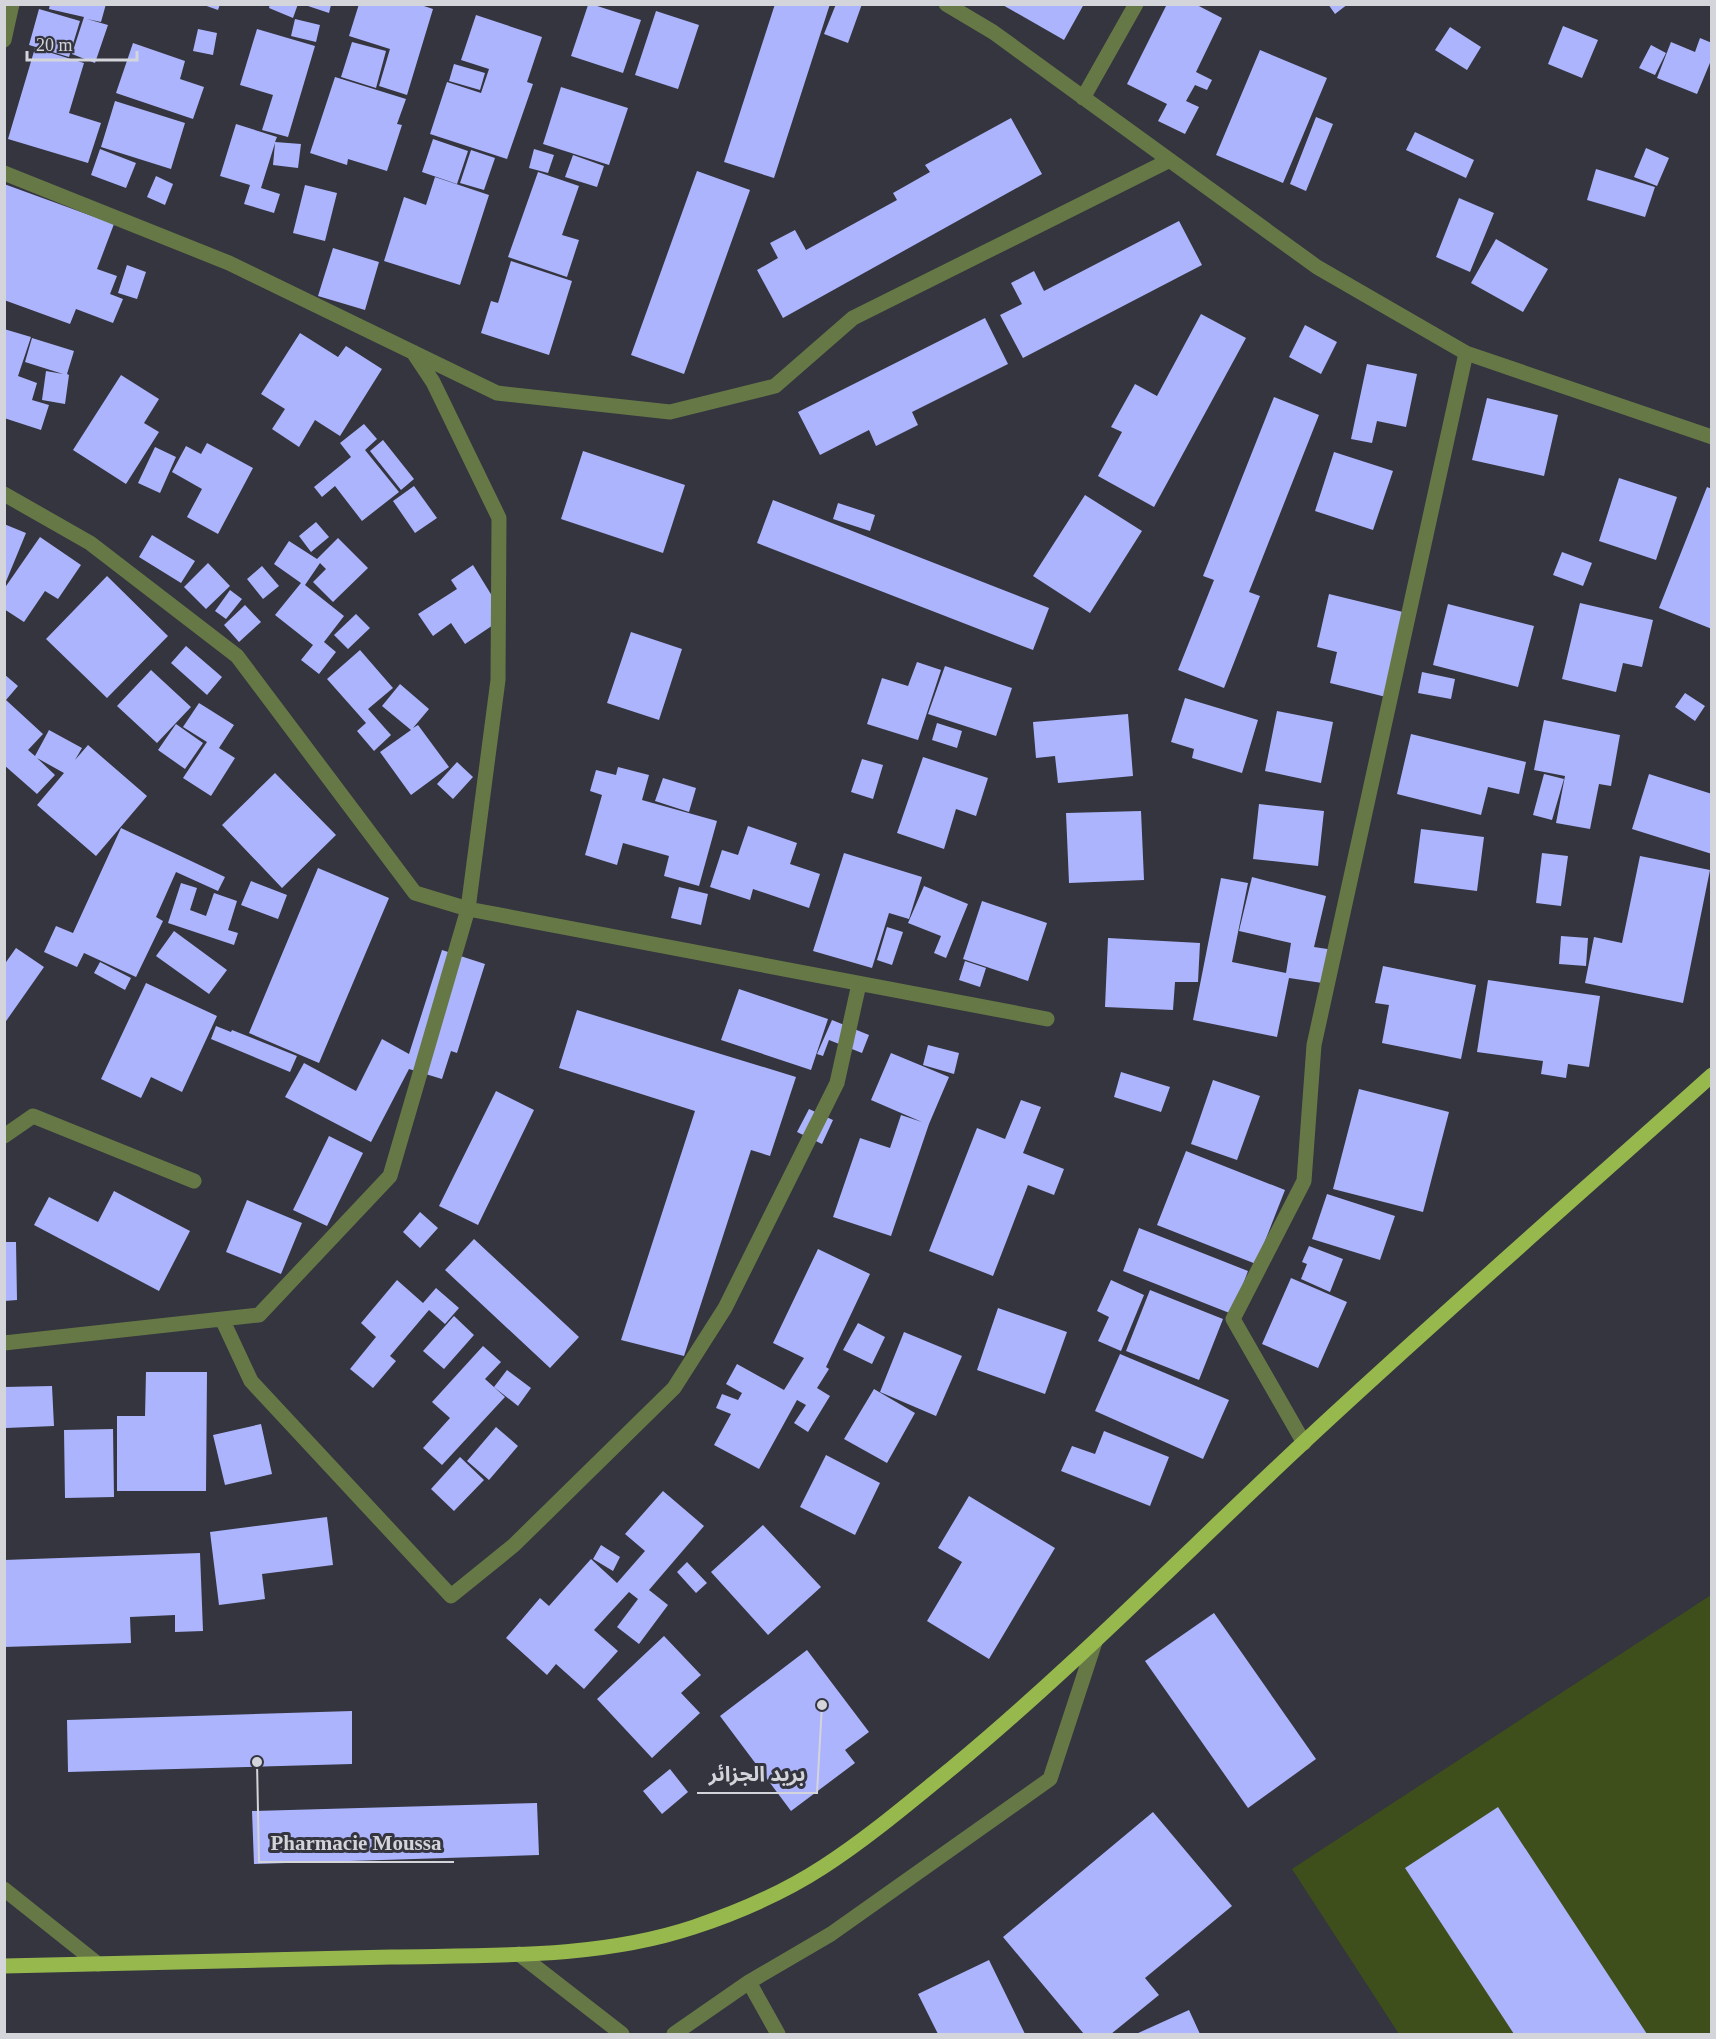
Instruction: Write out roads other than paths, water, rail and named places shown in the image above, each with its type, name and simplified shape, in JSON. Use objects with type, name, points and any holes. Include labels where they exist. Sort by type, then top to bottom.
[{"type":"main road","points":[[4,1966],[519,1954],[605,1948],[693,1928],[757,1903],[792,1886],[825,1865],[909,1803],[1005,1724],[1095,1642],[1304,1443],[1712,1075]]},
{"type":"street","points":[[4,40],[12,4]]},
{"type":"street","points":[[946,4],[993,32],[1317,267],[1466,353],[1712,437]]},
{"type":"street","points":[[1083,98],[1136,4]]},
{"type":"street","points":[[4,173],[229,263],[497,393],[670,412],[776,386],[853,318],[1170,160]]},
{"type":"street","points":[[4,1343],[259,1315],[390,1176],[468,909],[498,680],[499,518],[433,382],[413,352]]},
{"type":"street","points":[[1304,1443],[1233,1319],[1304,1181],[1314,1045],[1466,353]]},
{"type":"street","points":[[4,494],[90,543],[237,656],[415,893],[468,909],[1047,1019]]},
{"type":"street","points":[[222,1319],[251,1381],[451,1596],[513,1545],[674,1388],[725,1308],[837,1083],[859,984]]},
{"type":"street","points":[[4,1136],[33,1116],[194,1181]]},
{"type":"street","points":[[674,2034],[749,1982],[831,1934],[1050,1779],[1095,1642]]},
{"type":"street","points":[[4,1889],[98,1964]]},
{"type":"street","points":[[519,1954],[622,2034]]},
{"type":"street","points":[[749,1982],[778,2034]]},
{"type":"place","name":"بريد الجزائر","points":[[822,1705]]},
{"type":"place","name":"Pharmacie Moussa","points":[[257,1762]]}]
